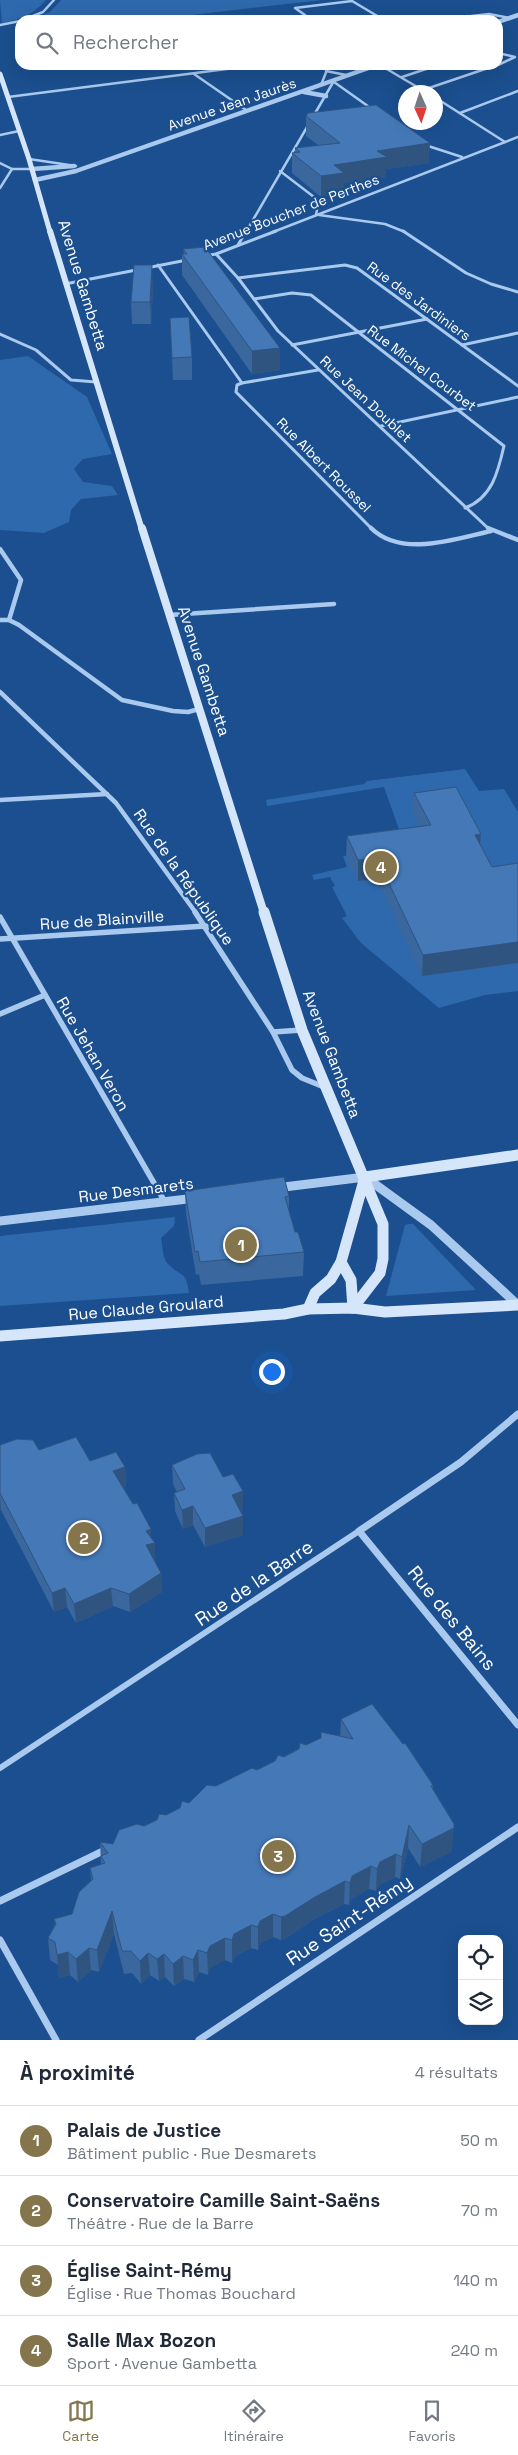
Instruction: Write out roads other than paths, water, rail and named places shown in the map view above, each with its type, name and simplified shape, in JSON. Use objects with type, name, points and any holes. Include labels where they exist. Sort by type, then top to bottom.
[{"type":"main road","name":"Avenue Gambetta","points":[[0,74],[29,159],[65,284],[302,1030],[365,1176],[383,1224],[381,1239],[384,1258],[381,1274],[353,1308]]},
{"type":"main road","points":[[518,1155],[365,1176],[341,1262],[331,1279],[315,1293],[308,1310],[353,1308],[385,1312],[518,1305]]},
{"type":"main road","points":[[341,1262],[351,1280],[353,1308]]},
{"type":"main road","name":"Rue Claude Groulard","points":[[0,1336],[308,1310]]},
{"type":"street","points":[[35,15],[43,12],[54,0]]},
{"type":"street","points":[[305,15],[295,8],[352,0],[376,15]]},
{"type":"street","points":[[480,15],[494,15]]},
{"type":"street","points":[[503,20],[518,15]]},
{"type":"street","points":[[503,17],[510,18]]},
{"type":"street","points":[[0,25],[15,22]]},
{"type":"street","points":[[503,54],[515,57],[503,62]]},
{"type":"street","points":[[8,98],[222,70]]},
{"type":"street","name":"Avenue Jean Jaurès","points":[[35,180],[60,176],[362,70]]},
{"type":"street","points":[[389,70],[415,85]]},
{"type":"street","points":[[402,77],[423,70]]},
{"type":"street","points":[[438,85],[482,70]]},
{"type":"street","points":[[321,85],[326,71],[346,75]]},
{"type":"street","points":[[194,74],[246,110]]},
{"type":"street","points":[[238,245],[280,171],[335,81],[374,110]]},
{"type":"street","points":[[460,112],[518,91]]},
{"type":"street","points":[[298,92],[326,96]]},
{"type":"street","points":[[443,102],[505,142]]},
{"type":"street","points":[[0,135],[19,131]]},
{"type":"street","name":"Avenue Boucher de Perthes","points":[[65,284],[216,254],[518,137]]},
{"type":"street","points":[[421,143],[429,148],[463,157]]},
{"type":"street","points":[[29,159],[76,166]]},
{"type":"street","points":[[0,162],[12,169],[32,169]]},
{"type":"street","name":"Avenue Jean Jaurès","points":[[32,169],[51,169],[94,163]]},
{"type":"street","points":[[0,188],[12,169]]},
{"type":"street","points":[[280,171],[314,197],[318,204],[316,215],[385,224],[401,229],[466,272],[491,284],[518,292]]},
{"type":"street","name":"Rue Jean Doublet","points":[[216,254],[238,278],[292,345],[318,370],[381,426],[491,531],[518,540]]},
{"type":"street","points":[[158,266],[242,383],[318,370]]},
{"type":"street","name":"Rue des Jardiniers","points":[[238,278],[352,266],[518,386]]},
{"type":"street","name":"Rue Michel Courbet","points":[[254,299],[292,292],[310,295],[504,446],[494,483],[475,506],[466,508]]},
{"type":"street","points":[[292,345],[427,319]]},
{"type":"street","points":[[462,345],[518,333]]},
{"type":"street","points":[[0,334],[36,350],[71,380],[96,382]]},
{"type":"street","name":"Rue Albert Roussel","points":[[242,383],[237,385],[236,392],[381,538],[396,544],[416,545],[491,531]]},
{"type":"street","points":[[381,426],[518,397]]},
{"type":"street","points":[[0,549],[21,580],[9,620]]},
{"type":"street","points":[[169,615],[334,604]]},
{"type":"street","points":[[0,620],[9,620],[19,625],[122,700],[172,711],[188,712],[199,709]]},
{"type":"street","name":"Rue de la République","points":[[0,692],[116,803],[206,926],[273,1032],[292,1070],[302,1078],[326,1088]]},
{"type":"street","points":[[0,800],[107,794]]},
{"type":"street","name":"Rue Jehan Veron","points":[[0,917],[165,1202]]},
{"type":"street","name":"Rue de Blainville","points":[[0,938],[206,926]]},
{"type":"street","points":[[0,1014],[45,995]]},
{"type":"street","points":[[273,1032],[302,1030]]},
{"type":"street","points":[[263,1189],[365,1176],[431,1225],[518,1305]]},
{"type":"street","name":"Rue Desmarets","points":[[0,1221],[204,1197]]},
{"type":"street","name":"Rue de la Barre","points":[[0,1768],[421,1491],[490,1441],[518,1414]]},
{"type":"street","name":"Rue des Bains","points":[[359,1531],[518,1725]]},
{"type":"street","name":"Rue Saint-Rémy","points":[[199,2040],[518,1827]]},
{"type":"street","points":[[0,1901],[115,1845]]},
{"type":"street","points":[[0,1940],[56,2040]]},
{"type":"place","name":"Salle Max Bozon","points":[[381,867]]},
{"type":"place","name":"Palais de Justice","points":[[241,1245]]},
{"type":"place","name":"Conservatoire Camille Saint-Saëns","points":[[84,1538]]},
{"type":"place","name":"Église Saint-Rémy","points":[[278,1856]]}]
